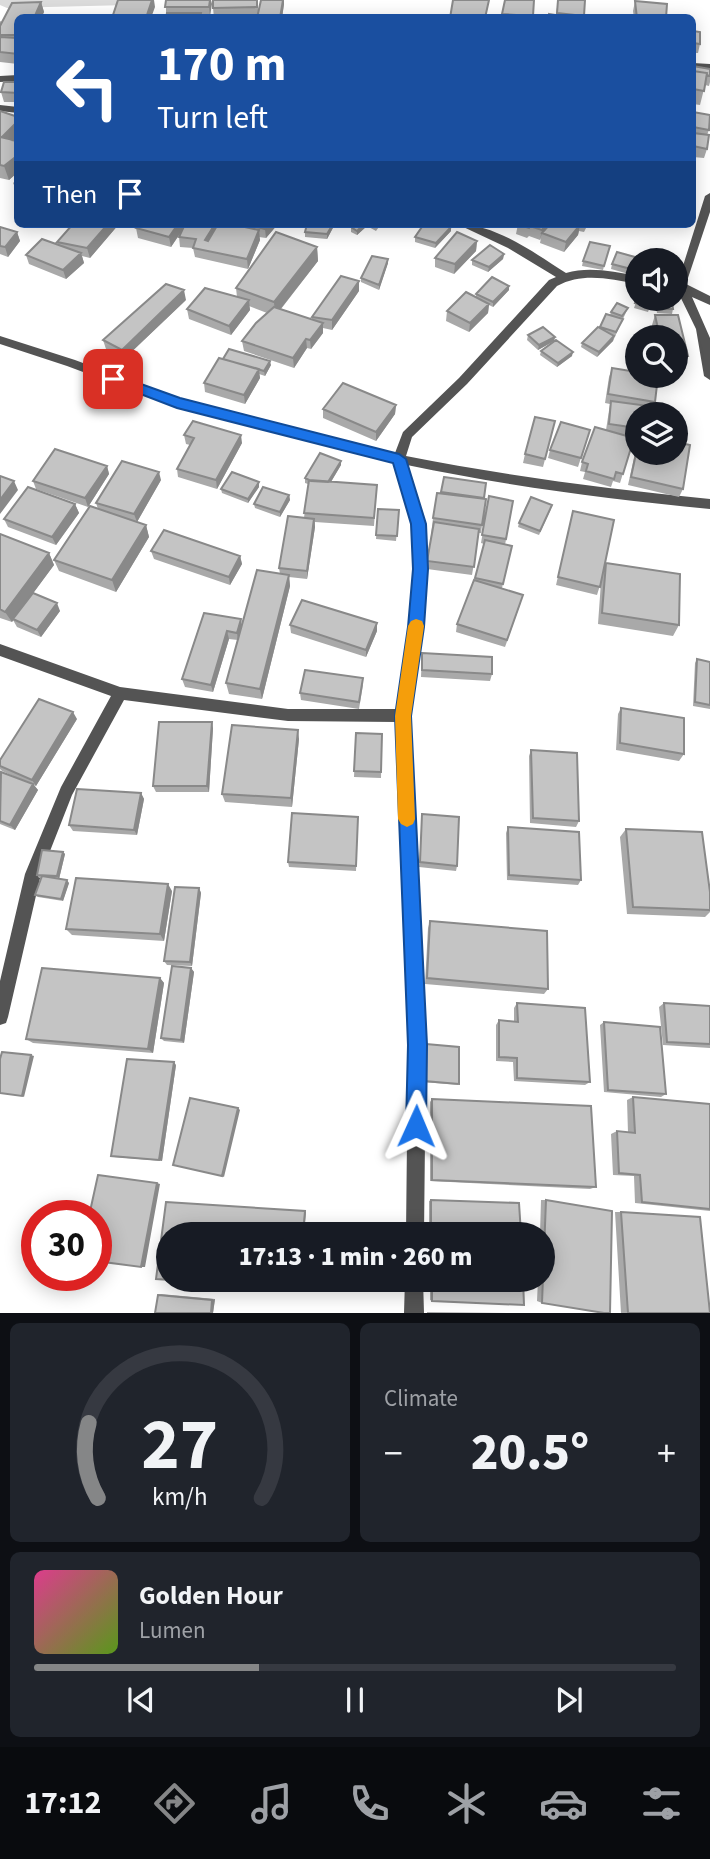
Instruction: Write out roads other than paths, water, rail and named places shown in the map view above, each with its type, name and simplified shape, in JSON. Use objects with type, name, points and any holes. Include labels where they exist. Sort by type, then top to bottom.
[{"type":"street","points":[[688,258],[710,196]]},
{"type":"street","points":[[472,228],[512,245],[563,276]]},
{"type":"street","points":[[415,1222],[417,1045],[403,716],[421,569],[419,524],[399,459],[407,435],[463,382],[553,283],[563,276],[593,274],[625,278]]},
{"type":"street","points":[[688,291],[710,301]]},
{"type":"street","points":[[688,300],[698,313],[709,355],[710,376]]},
{"type":"street","points":[[0,340],[71,363],[177,403],[399,459],[494,478],[710,504]]},
{"type":"street","points":[[0,650],[120,693],[288,715],[403,716]]},
{"type":"street","points":[[0,1017],[33,874],[66,792],[120,693]]},
{"type":"street","points":[[414,1292],[414,1313]]}]
